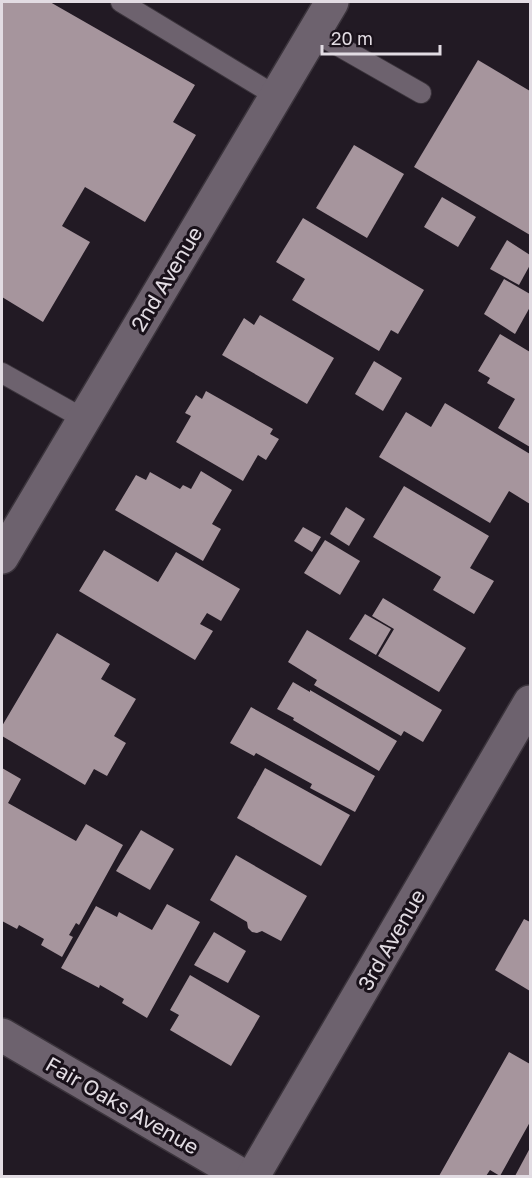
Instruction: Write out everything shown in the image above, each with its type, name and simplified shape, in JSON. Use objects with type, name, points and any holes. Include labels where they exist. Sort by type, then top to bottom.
[{"type":"street","name":"2nd Avenue","points":[[2,557],[332,2]]},
{"type":"street","name":"3rd Avenue","points":[[253,1176],[531,702]]},
{"type":"street","name":"Fair Oaks Avenue","points":[[2,1035],[243,1176]]},
{"type":"lane","points":[[121,2],[276,96]]},
{"type":"lane","points":[[314,32],[421,93]]},
{"type":"lane","points":[[2,373],[84,419]]},
{"type":"building","points":[[2,2],[50,2],[195,85],[173,122],[196,135],[145,222],[85,187],[62,226],[90,242],[43,322],[2,297]]},
{"type":"building","points":[[478,60],[530,91],[530,235],[414,167]]},
{"type":"building","points":[[354,145],[404,174],[367,238],[316,208]]},
{"type":"building","points":[[442,197],[476,217],[458,247],[424,227]]},
{"type":"building","points":[[303,218],[424,290],[398,334],[391,330],[379,351],[292,300],[305,279],[276,262]]},
{"type":"building","points":[[507,240],[530,255],[530,265],[519,285],[490,269]]},
{"type":"building","points":[[504,279],[530,294],[530,307],[515,334],[484,314]]},
{"type":"building","points":[[260,315],[334,358],[307,404],[222,355],[244,318],[254,325]]},
{"type":"building","points":[[500,334],[530,352],[530,447],[498,428],[515,399],[487,383],[490,378],[478,371]]},
{"type":"building","points":[[374,361],[402,378],[383,411],[355,394]]},
{"type":"building","points":[[206,391],[273,429],[270,434],[279,439],[266,460],[258,455],[243,481],[176,442],[191,416],[185,413],[196,395],[202,399]]},
{"type":"building","points":[[445,403],[530,454],[530,504],[509,491],[490,523],[379,457],[406,412],[431,427]]},
{"type":"building","points":[[201,471],[232,490],[212,524],[221,529],[203,561],[115,510],[136,475],[146,480],[150,472],[180,489],[183,485],[191,489]]},
{"type":"building","points":[[404,486],[489,536],[470,568],[494,581],[474,614],[433,590],[441,577],[373,537]]},
{"type":"building","points":[[346,507],[365,519],[349,546],[330,534]]},
{"type":"building","points":[[303,527],[321,537],[312,552],[294,541]]},
{"type":"building","points":[[325,540],[360,561],[340,595],[304,573]]},
{"type":"building","points":[[104,550],[158,582],[176,552],[240,589],[221,621],[207,613],[200,624],[213,631],[195,660],[79,591]]},
{"type":"building","points":[[383,598],[466,648],[439,692],[378,656],[394,629],[372,616]]},
{"type":"building","points":[[365,614],[391,629],[376,655],[349,639]]},
{"type":"building","points":[[307,630],[442,710],[423,742],[404,731],[401,736],[314,685],[317,680],[288,662]]},
{"type":"building","points":[[57,633],[110,664],[101,679],[136,699],[114,736],[126,743],[107,776],[94,769],[85,785],[2,736],[2,726]]},
{"type":"building","points":[[293,682],[397,741],[379,771],[277,709]]},
{"type":"building","points":[[251,707],[375,776],[355,812],[310,788],[312,784],[256,753],[254,756],[230,743]]},
{"type":"building","points":[[2,768],[21,779],[8,803],[76,841],[86,824],[123,845],[79,925],[76,923],[69,935],[73,937],[62,957],[41,945],[44,939],[19,925],[17,929],[2,921]]},
{"type":"building","points":[[265,768],[350,815],[321,866],[237,818]]},
{"type":"building","points":[[141,830],[174,849],[150,890],[116,871]]},
{"type":"building","points":[[236,855],[307,896],[281,941],[262,931],[252,932],[247,922],[210,900]]},
{"type":"building","points":[[167,904],[200,922],[147,1018],[122,1003],[124,999],[100,985],[99,988],[61,968],[96,906],[117,917],[119,912],[152,930]]},
{"type":"building","points":[[524,919],[530,922],[530,991],[495,970]]},
{"type":"building","points":[[214,932],[246,951],[228,983],[194,965]]},
{"type":"building","points":[[190,975],[260,1016],[231,1066],[170,1030],[179,1015],[170,1010]]},
{"type":"building","points":[[509,1052],[530,1064],[530,1122],[500,1176],[490,1170],[486,1176],[439,1176]]},
{"type":"building","points":[[530,1148],[530,1176],[515,1176]]}]
